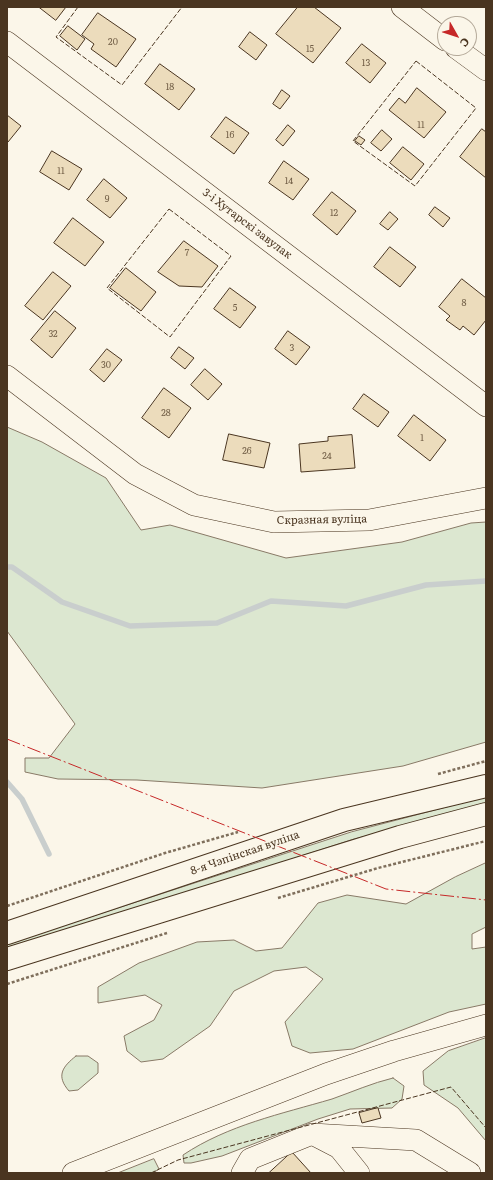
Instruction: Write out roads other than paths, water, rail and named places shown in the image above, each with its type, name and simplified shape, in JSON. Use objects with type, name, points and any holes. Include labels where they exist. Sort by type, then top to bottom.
[{"type":"main road","name":"8-я Чэпінская вуліца","points":[[7,933],[344,820],[486,786]]},
{"type":"main road","points":[[7,960],[400,836],[486,814]]},
{"type":"street","points":[[402,7],[437,34]]},
{"type":"street","name":"3-і Хутарскі завулак","points":[[7,42],[486,406]]},
{"type":"street","points":[[467,56],[486,70]]},
{"type":"street","name":"Скразная вуліца","points":[[7,376],[135,474],[194,505],[274,522],[361,520],[486,498]]},
{"type":"street","points":[[73,1173],[326,1074],[394,1051],[486,1025]]},
{"type":"street","points":[[312,1134],[339,1148],[359,1173]]},
{"type":"street","points":[[242,1173],[250,1159],[312,1134],[416,1140],[470,1173]]},
{"type":"waterway","points":[[7,567],[12,567],[62,602],[130,626],[217,623],[271,601],[346,606],[426,585],[486,581]]},
{"type":"waterway","points":[[7,782],[22,799],[49,854]]}]
